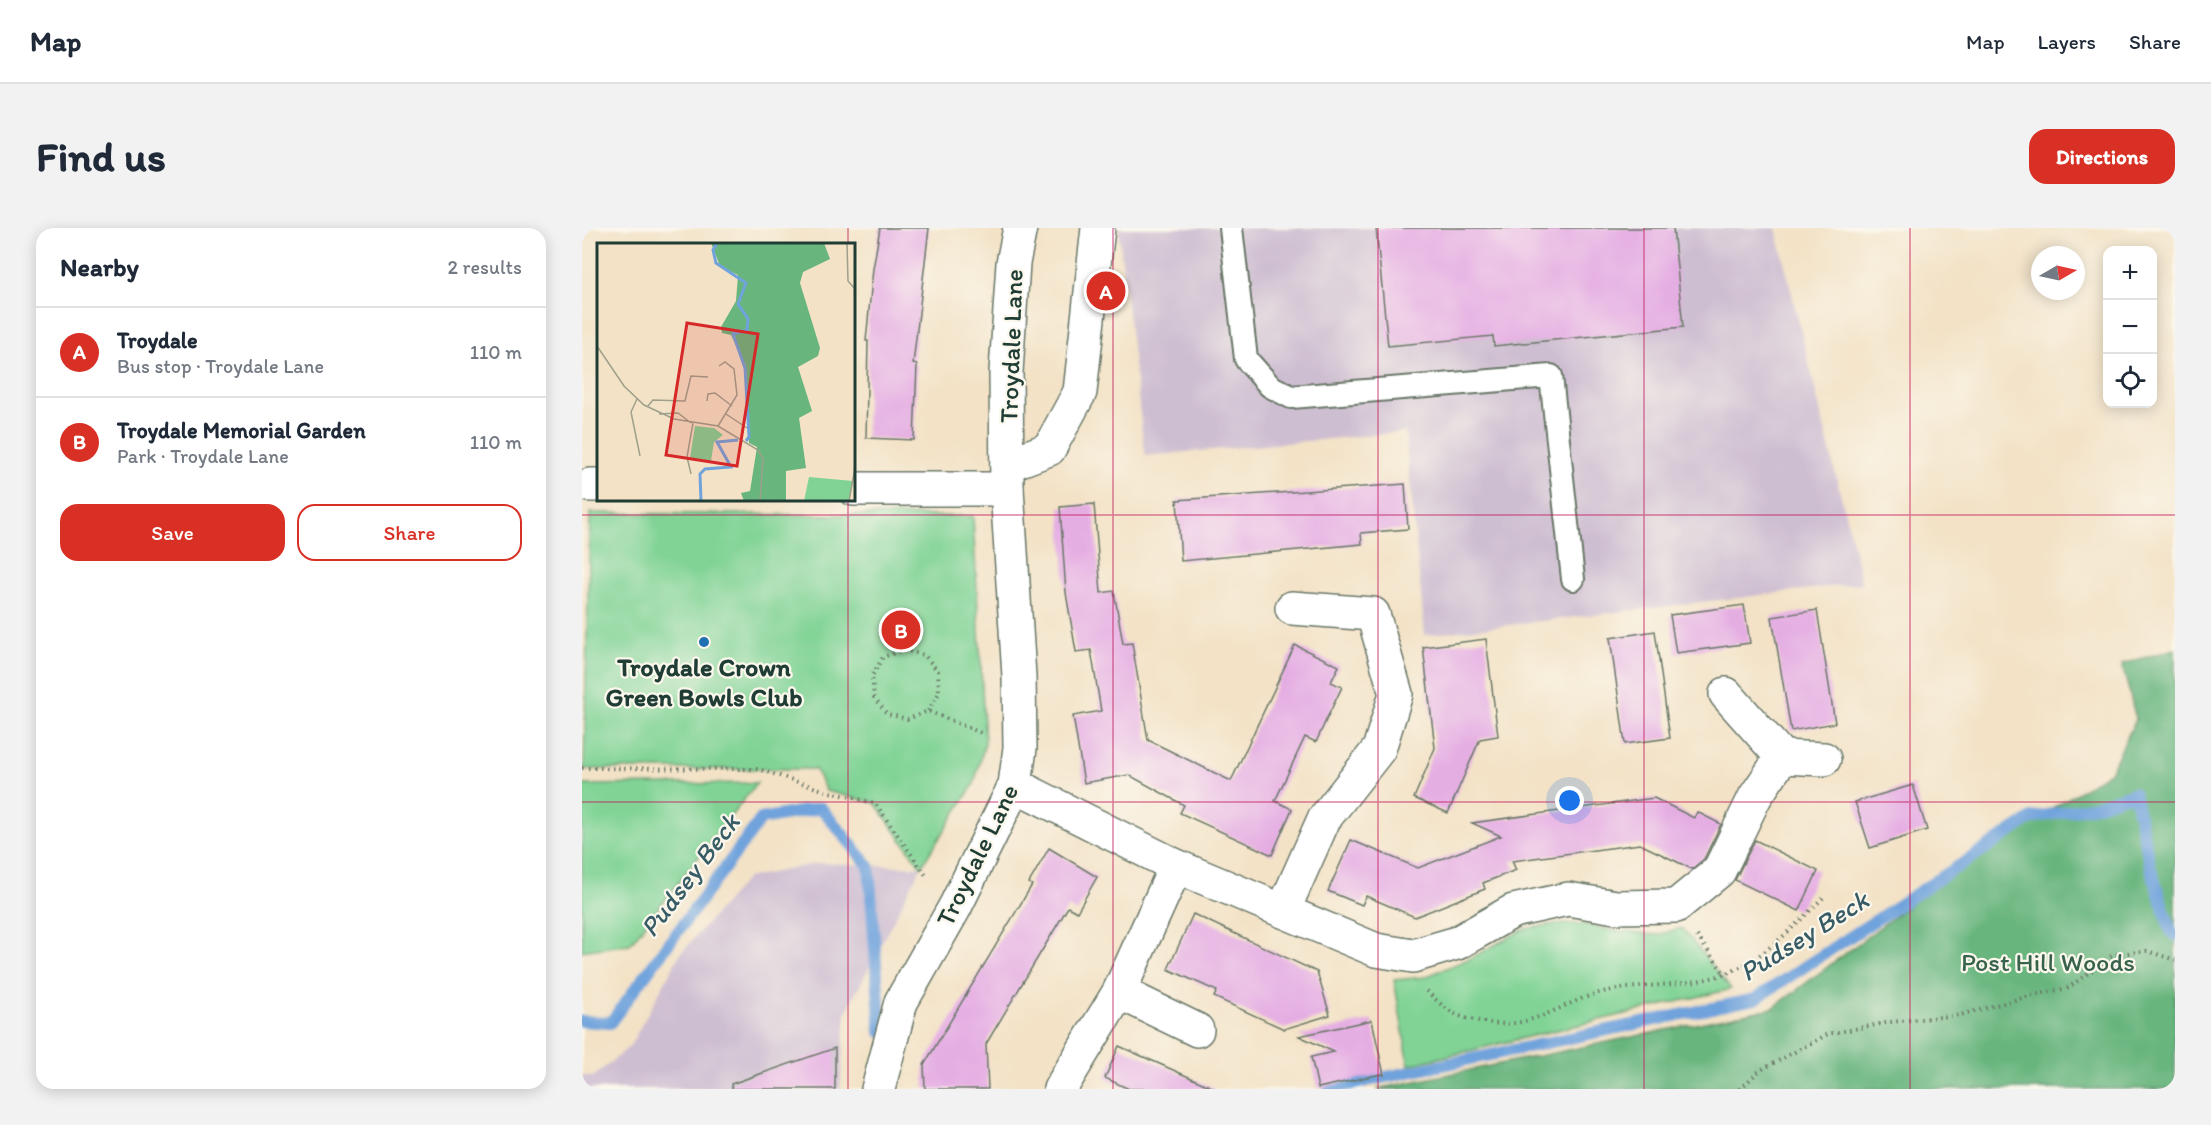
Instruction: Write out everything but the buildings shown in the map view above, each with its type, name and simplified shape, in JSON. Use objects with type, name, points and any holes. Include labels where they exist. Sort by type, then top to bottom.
[{"type":"street","name":"Troydale Lane","points":[[878,1089],[901,1002],[955,907],[1015,785],[1020,748],[1019,676],[1007,477],[1006,372],[1013,263],[1020,228]]},
{"type":"street","name":"Troydale Lane","points":[[1007,477],[1049,449],[1080,392],[1098,228]]},
{"type":"street","points":[[855,489],[1007,477]]},
{"type":"street","points":[[1283,911],[1324,819],[1379,749],[1396,694],[1373,614],[1292,608]]},
{"type":"street","points":[[1726,694],[1782,757],[1824,759]]},
{"type":"street","points":[[1015,785],[1176,867],[1376,950],[1413,956],[1457,943],[1513,910],[1568,898],[1616,907],[1676,906],[1719,871],[1755,797],[1782,757]]},
{"type":"street","points":[[1060,1089],[1119,992],[1176,867]]},
{"type":"street","points":[[1119,992],[1197,1030]]},
{"type":"lane","points":[[1231,228],[1246,359],[1270,386],[1291,397],[1551,376],[1573,579]]},
{"type":"path","points":[[928,711],[939,693],[938,671],[924,655],[903,650],[883,657],[872,676],[874,697],[886,714],[908,719],[928,711],[1020,748]]},
{"type":"path","points":[[582,768],[759,769],[826,791],[875,803],[930,880],[955,907]]},
{"type":"path","points":[[1413,956],[1418,984],[1455,1015],[1492,1023],[1522,1022],[1551,1014],[1587,997],[1634,987],[1710,978],[1735,970],[1768,948],[1826,895]]},
{"type":"path","points":[[1676,906],[1724,974]]},
{"type":"path","points":[[1740,1089],[1759,1071],[1828,1034],[1891,1022],[1960,1016],[2033,995],[2068,988],[2113,956],[2147,951],[2175,960]]},
{"type":"shaded area","points":[[1118,228],[1776,228],[1862,583],[1425,635],[1405,432],[1145,456]]},
{"type":"shaded area","points":[[819,863],[921,867],[846,1012],[840,1089],[582,1089],[582,1075],[593,1077],[630,1046],[680,954],[747,878]]},
{"type":"green space","points":[[590,513],[973,516],[985,743],[974,784],[921,867],[875,803],[826,791],[815,769],[584,769]]},
{"type":"green space","name":"Post Hill Woods","points":[[2175,649],[2175,1089],[1377,1089],[1773,1008],[1962,865],[2110,772],[2136,719],[2122,664]]},
{"type":"green space","points":[[757,783],[630,944],[582,951],[582,785]]},
{"type":"green space","points":[[1555,924],[1583,924],[1617,931],[1657,935],[1682,928],[1731,989],[1409,1065],[1394,980],[1425,977],[1471,958],[1524,929]]},
{"type":"waterway","name":"Pudsey Beck","points":[[1329,1089],[1755,999],[2032,818],[2095,806],[2134,793],[2151,869],[2171,932],[2175,935]]},
{"type":"waterway","name":"Pudsey Beck","points":[[582,1021],[610,1023],[761,819],[821,808],[869,866],[881,1032]]},
{"type":"place","name":"Troydale","points":[[1106,291]]},
{"type":"place","name":"Troydale Memorial Garden","points":[[901,630]]},
{"type":"place","name":"Troydale Crown Green Bowls Club","points":[[704,642]]}]
